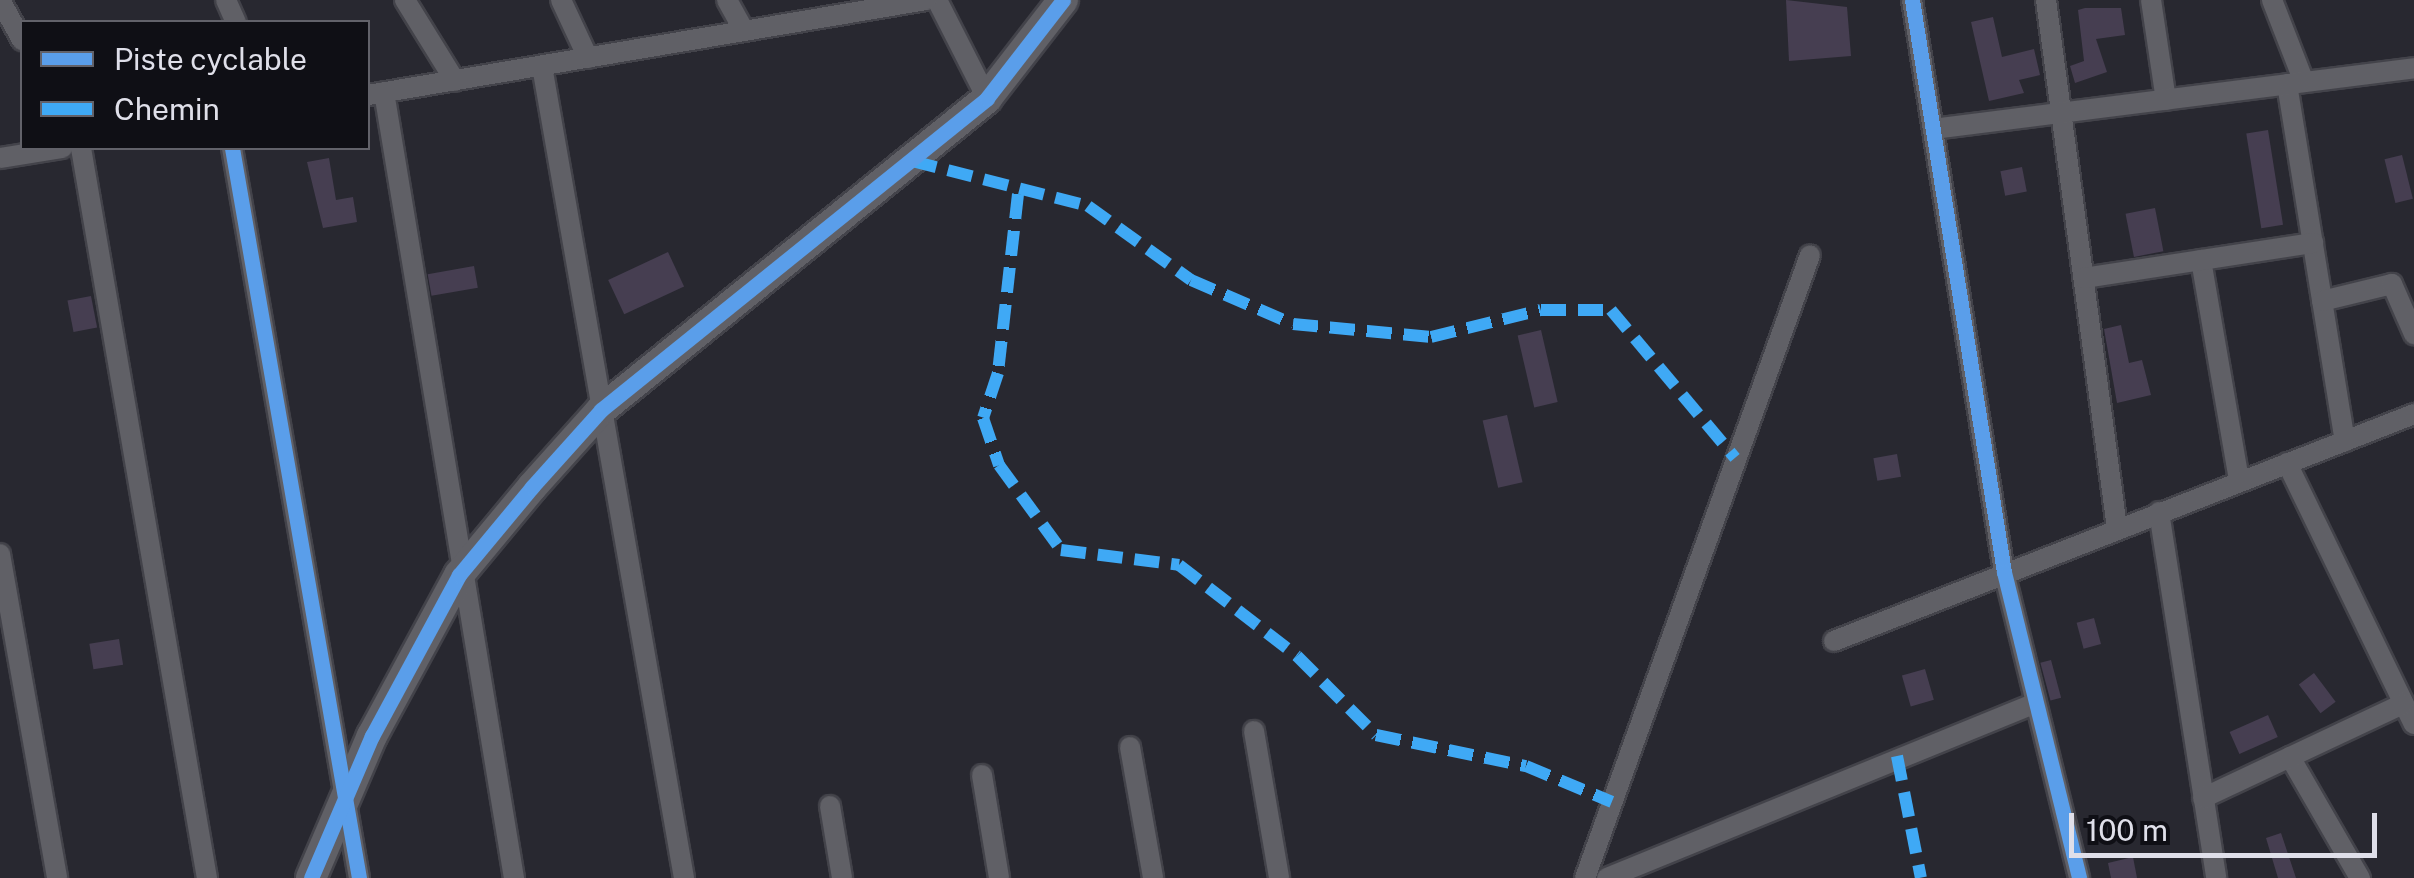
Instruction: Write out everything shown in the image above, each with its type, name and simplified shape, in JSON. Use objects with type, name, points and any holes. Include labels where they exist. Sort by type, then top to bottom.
[{"type":"street","points":[[0,0],[20,36]]},
{"type":"street","points":[[405,0],[455,80]]},
{"type":"street","points":[[561,0],[588,58]]},
{"type":"street","points":[[727,0],[744,31]]},
{"type":"street","points":[[514,878],[376,94],[926,0]]},
{"type":"street","points":[[937,0],[987,98]]},
{"type":"street","points":[[1912,0],[2004,572],[2079,878]]},
{"type":"street","points":[[2046,0],[2118,528]]},
{"type":"street","points":[[2151,0],[2166,100]]},
{"type":"street","points":[[2272,0],[2295,83],[2313,243],[2345,440]]},
{"type":"street","points":[[310,878],[345,796],[459,575],[601,410],[987,98],[1052,5]]},
{"type":"street","points":[[542,66],[684,878]]},
{"type":"street","points":[[1933,129],[2414,68]]},
{"type":"street","points":[[0,158],[50,150]]},
{"type":"street","points":[[81,150],[207,878]]},
{"type":"street","points":[[232,150],[360,878]]},
{"type":"street","points":[[2084,278],[2313,243]]},
{"type":"street","points":[[1586,878],[1810,255]]},
{"type":"street","points":[[2201,260],[2239,482]]},
{"type":"street","points":[[2322,301],[2392,284],[2414,334]]},
{"type":"street","points":[[1834,642],[2414,414]]},
{"type":"street","points":[[2287,463],[2414,724]]},
{"type":"street","points":[[2159,512],[2216,878]]},
{"type":"street","points":[[0,554],[9,656],[57,878]]},
{"type":"street","points":[[1607,878],[2034,704]]},
{"type":"street","points":[[2204,798],[2403,704]]},
{"type":"street","points":[[1254,730],[1279,878]]},
{"type":"street","points":[[1130,747],[1153,878]]},
{"type":"street","points":[[2290,757],[2360,878]]},
{"type":"street","points":[[982,775],[999,878]]},
{"type":"street","points":[[830,806],[842,878]]},
{"type":"building","points":[[1786,0],[1847,7],[1851,56],[1789,61]]},
{"type":"building","points":[[2121,8],[2125,35],[2096,39],[2107,72],[2075,83],[2070,66],[2084,61],[2078,10]]},
{"type":"building","points":[[1993,17],[2002,57],[2034,49],[2040,75],[2019,80],[2024,93],[1989,101],[1971,22]]},
{"type":"building","points":[[2268,130],[2283,225],[2261,228],[2246,133]]},
{"type":"building","points":[[2402,155],[2413,199],[2395,203],[2385,159]]},
{"type":"building","points":[[329,158],[336,200],[353,197],[357,222],[323,228],[307,162]]},
{"type":"building","points":[[2022,167],[2027,192],[2005,196],[2000,171]]},
{"type":"building","points":[[2155,208],[2163,251],[2134,257],[2126,214]]},
{"type":"building","points":[[668,252],[684,286],[624,314],[608,280]]},
{"type":"building","points":[[474,266],[478,288],[432,296],[428,274]]},
{"type":"building","points":[[91,296],[97,327],[74,332],[67,301]]},
{"type":"building","points":[[2121,325],[2129,363],[2142,360],[2151,395],[2117,403],[2104,329]]},
{"type":"building","points":[[1541,330],[1558,402],[1534,408],[1518,335]]},
{"type":"building","points":[[1507,415],[1523,482],[1498,488],[1483,421]]},
{"type":"building","points":[[1897,454],[1901,477],[1877,481],[1873,458]]},
{"type":"building","points":[[2094,618],[2101,644],[2084,649],[2077,623]]},
{"type":"building","points":[[119,639],[123,665],[93,669],[89,644]]},
{"type":"building","points":[[2051,660],[2061,698],[2050,701],[2040,663]]},
{"type":"building","points":[[1925,669],[1934,700],[1911,706],[1902,676]]},
{"type":"building","points":[[2314,673],[2336,702],[2320,713],[2299,684]]},
{"type":"building","points":[[2268,715],[2278,737],[2239,754],[2230,732]]},
{"type":"building","points":[[2281,833],[2296,878],[2278,878],[2266,838]]},
{"type":"building","points":[[2133,857],[2137,878],[2111,878],[2108,863]]},
{"type":"marked path","points":[[912,161],[1088,206],[1191,280],[1293,324],[1431,337],[1541,310],[1611,310],[1735,458]]},
{"type":"marked path","points":[[1018,194],[998,373],[983,418],[999,465],[1061,550],[1179,565],[1297,656],[1376,735],[1526,766],[1612,802]]},
{"type":"marked path","points":[[1897,756],[1921,878]]},
{"type":"cycle path","points":[[311,878],[372,736],[459,575],[532,487],[601,410],[987,98],[1063,0]]},
{"type":"cycle path","points":[[1912,0],[2004,572],[2079,878]]},
{"type":"cycle path","points":[[232,150],[359,878]]}]
